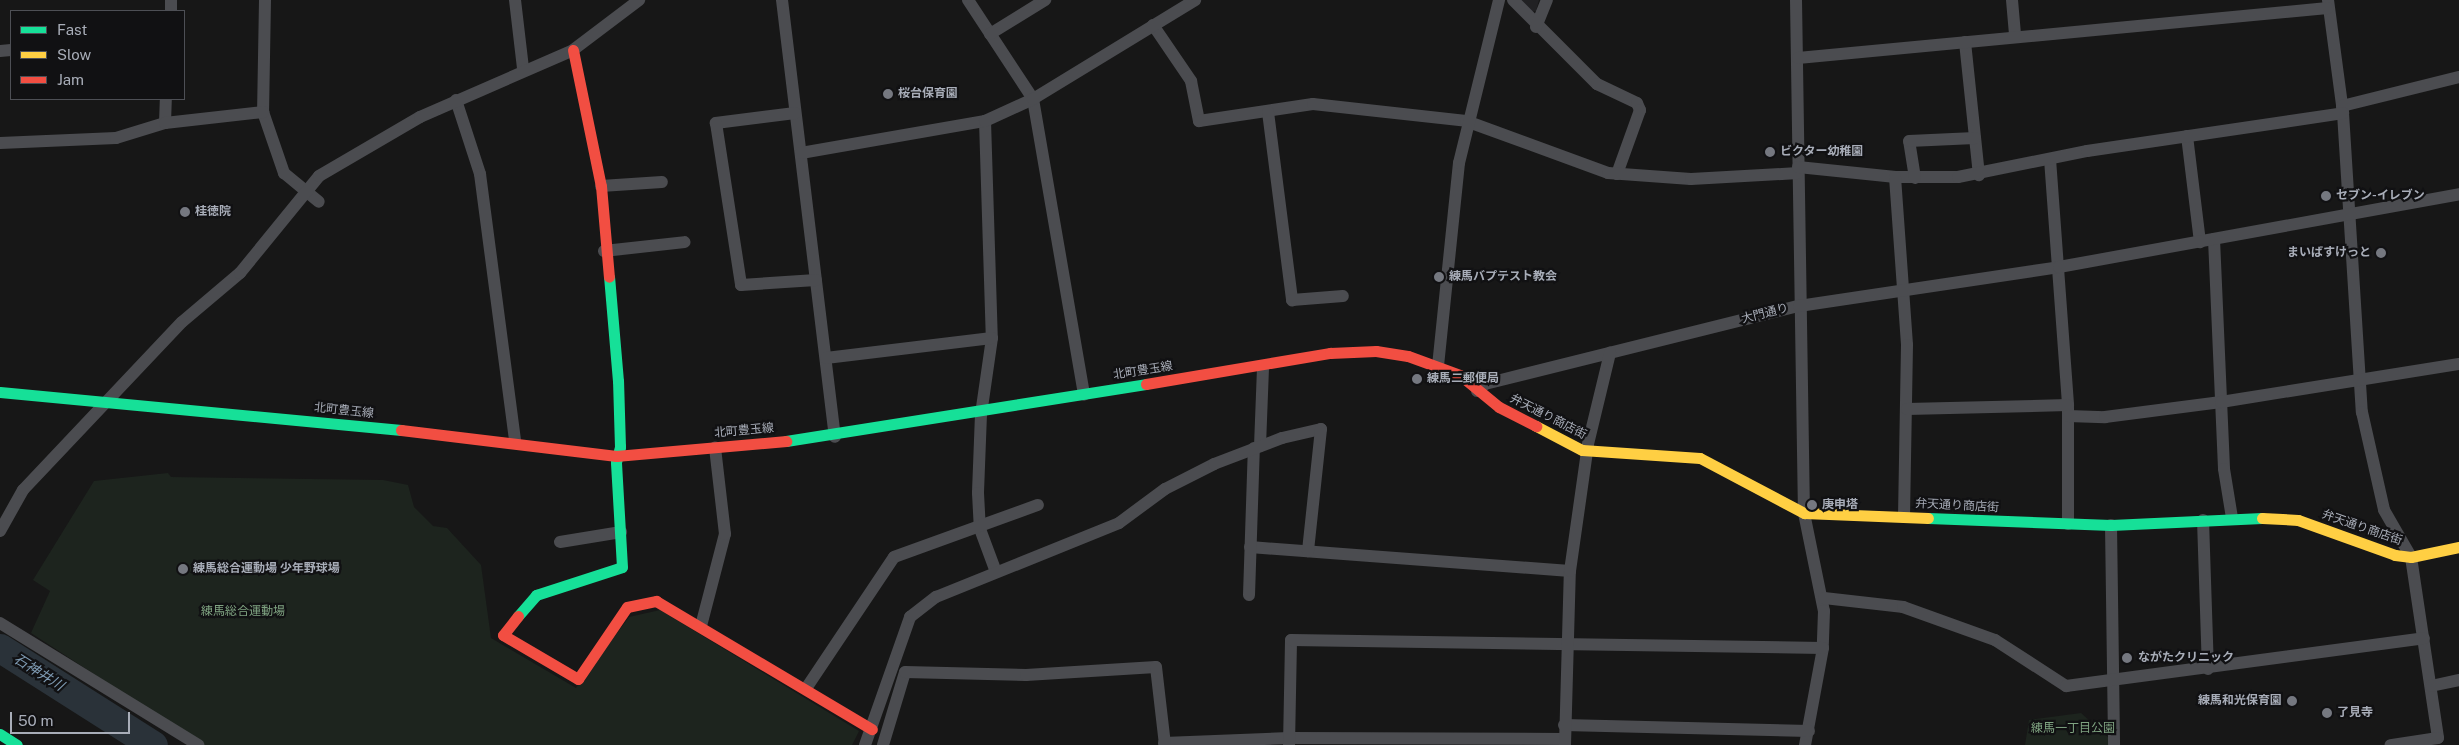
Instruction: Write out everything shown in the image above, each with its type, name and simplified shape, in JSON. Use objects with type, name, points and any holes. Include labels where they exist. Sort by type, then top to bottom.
[{"type":"main road","points":[[574,50],[601,186],[604,251],[618,381],[616,456],[622,567],[536,595],[503,635],[578,678],[627,607],[656,601],[807,687],[872,729]]},
{"type":"main road","name":"北町豊玉線","points":[[0,392],[515,441],[616,456],[835,437],[1263,367],[1330,353],[1376,351],[1438,366],[1460,375],[1477,390]]},
{"type":"main road","name":"弁天通り商店街","points":[[1477,390],[1526,424],[1587,452],[1700,458],[1804,513],[2111,525],[2232,518],[2298,520],[2411,557],[2459,547]]},
{"type":"main road","points":[[0,734],[17,745]]},
{"type":"street","points":[[265,0],[263,112],[284,173],[305,193],[319,202]]},
{"type":"street","points":[[515,0],[523,68]]},
{"type":"street","points":[[0,531],[23,490],[109,402],[182,322],[240,272],[319,176],[456,100],[523,68],[574,50],[639,0]]},
{"type":"street","points":[[782,0],[835,437]]},
{"type":"street","points":[[968,0],[1033,99],[1084,395]]},
{"type":"street","points":[[990,34],[1045,0]]},
{"type":"street","points":[[801,153],[985,121],[1033,99],[1195,0]]},
{"type":"street","points":[[1438,366],[1466,121],[1499,0]]},
{"type":"street","points":[[1512,0],[1536,27],[1597,84],[1637,103],[1640,110],[1616,174]]},
{"type":"street","points":[[1536,27],[1547,0]]},
{"type":"street","points":[[1796,0],[1799,306],[1804,513],[1808,548],[1824,598],[1823,648],[1805,745]]},
{"type":"street","points":[[2012,0],[2015,37]]},
{"type":"street","points":[[1798,58],[2328,4],[2342,109],[2360,380],[2367,448],[2384,510],[2411,557],[2438,738],[2391,745]]},
{"type":"street","points":[[1153,25],[1191,81],[1199,121],[1313,104],[1466,121],[1616,174],[1691,179],[1798,170],[1916,178],[1979,174],[2050,159],[2342,109],[2459,77]]},
{"type":"street","points":[[1965,42],[1979,174]]},
{"type":"street","points":[[165,123],[166,100]]},
{"type":"street","points":[[456,100],[480,174],[515,441]]},
{"type":"street","points":[[0,143],[116,138],[165,123],[263,112]]},
{"type":"street","points":[[1268,112],[1292,300],[1343,296]]},
{"type":"street","points":[[796,113],[716,123],[741,285],[816,280]]},
{"type":"street","points":[[985,121],[992,338],[981,414],[980,529],[996,572]]},
{"type":"street","points":[[2186,136],[2200,242]]},
{"type":"street","points":[[1916,178],[1909,141],[1975,138]]},
{"type":"street","points":[[2050,159],[2068,411],[2068,524]]},
{"type":"street","points":[[1895,177],[1903,289],[1907,408],[1904,517]]},
{"type":"street","points":[[601,186],[662,182]]},
{"type":"street","name":"大門通り","points":[[1477,390],[1485,384],[1799,306],[2059,267],[2348,217],[2459,194]]},
{"type":"street","points":[[2214,239],[2221,402],[2232,518]]},
{"type":"street","points":[[604,251],[685,242]]},
{"type":"street","points":[[826,358],[992,338]]},
{"type":"street","points":[[883,745],[905,672],[1026,675],[1156,667],[1165,744],[1565,742],[1570,572],[1587,452],[1610,354]]},
{"type":"street","points":[[1907,408],[2068,411],[2105,417],[2221,402],[2459,364]]},
{"type":"street","points":[[1249,595],[1250,547],[1263,367]]},
{"type":"street","points":[[865,745],[910,617],[959,585],[1119,523],[1165,489],[1257,447],[1321,429],[1308,551]]},
{"type":"street","points":[[701,626],[725,534],[715,448]]},
{"type":"street","points":[[807,687],[894,557],[980,529],[1038,505]]},
{"type":"street","points":[[2203,520],[2208,669]]},
{"type":"street","points":[[2111,525],[2115,679],[2114,745]]},
{"type":"street","points":[[560,542],[621,532]]},
{"type":"street","points":[[1250,547],[1570,572]]},
{"type":"street","points":[[1824,598],[1903,607],[1996,640],[2066,686],[2208,669],[2424,638]]},
{"type":"street","points":[[0,623],[198,745]]},
{"type":"street","points":[[1289,742],[1291,640],[1567,642],[1823,648]]},
{"type":"street","points":[[2431,686],[2459,680]]},
{"type":"street","points":[[1564,725],[1809,731]]},
{"type":"shaded area","points":[[1516,0],[1539,0],[1536,11],[1527,13]]},
{"type":"green space","name":"練馬総合運動場","points":[[168,473],[171,477],[383,480],[408,485],[414,507],[433,526],[447,528],[481,565],[491,638],[576,688],[629,617],[660,610],[859,731],[852,745],[203,745],[31,633],[50,591],[33,580],[94,481]]},
{"type":"green space","name":"練馬一丁目公園","points":[[2081,713],[2110,739],[2109,745],[2025,745],[2029,720]]},
{"type":"waterway","name":"石神井川","points":[[0,648],[153,745]]},
{"type":"traffic: fast","points":[[518,616],[536,595],[622,567],[616,462],[620,447],[618,381],[609,277]]},
{"type":"traffic: fast","points":[[786,441],[1146,384]]},
{"type":"traffic: fast","points":[[0,392],[401,430]]},
{"type":"traffic: fast","points":[[1928,518],[2111,525],[2262,518]]},
{"type":"traffic: fast","points":[[0,734],[17,745]]},
{"type":"traffic: slow","points":[[1536,426],[1582,450],[1700,458],[1804,513],[1928,518]]},
{"type":"traffic: slow","points":[[2262,518],[2298,520],[2395,555],[2411,557],[2459,547]]},
{"type":"traffic: jam","points":[[573,50],[601,186],[609,277]]},
{"type":"traffic: jam","points":[[1146,384],[1330,353],[1376,351],[1408,356],[1460,375],[1499,407],[1536,426]]},
{"type":"traffic: jam","points":[[401,430],[616,456],[786,441]]},
{"type":"traffic: jam","points":[[518,616],[503,635],[578,679],[627,607],[656,601],[872,729]]},
{"type":"place","name":"桜台保育園","points":[[888,94]]},
{"type":"place","name":"ビクター幼稚園","points":[[1770,152]]},
{"type":"place","name":"セブン-イレブン","points":[[2326,196]]},
{"type":"place","name":"桂徳院","points":[[185,212]]},
{"type":"place","name":"まいばすけっと","points":[[2381,253]]},
{"type":"place","name":"練馬バプテスト教会","points":[[1439,277]]},
{"type":"place","name":"練馬二郵便局","points":[[1417,379]]},
{"type":"place","name":"庚申塔","points":[[1812,505]]},
{"type":"place","name":"練馬総合運動場 少年野球場","points":[[183,569]]},
{"type":"place","name":"ながたクリニック","points":[[2127,658]]},
{"type":"place","name":"練馬和光保育園","points":[[2292,701]]},
{"type":"place","name":"了見寺","points":[[2327,713]]}]
